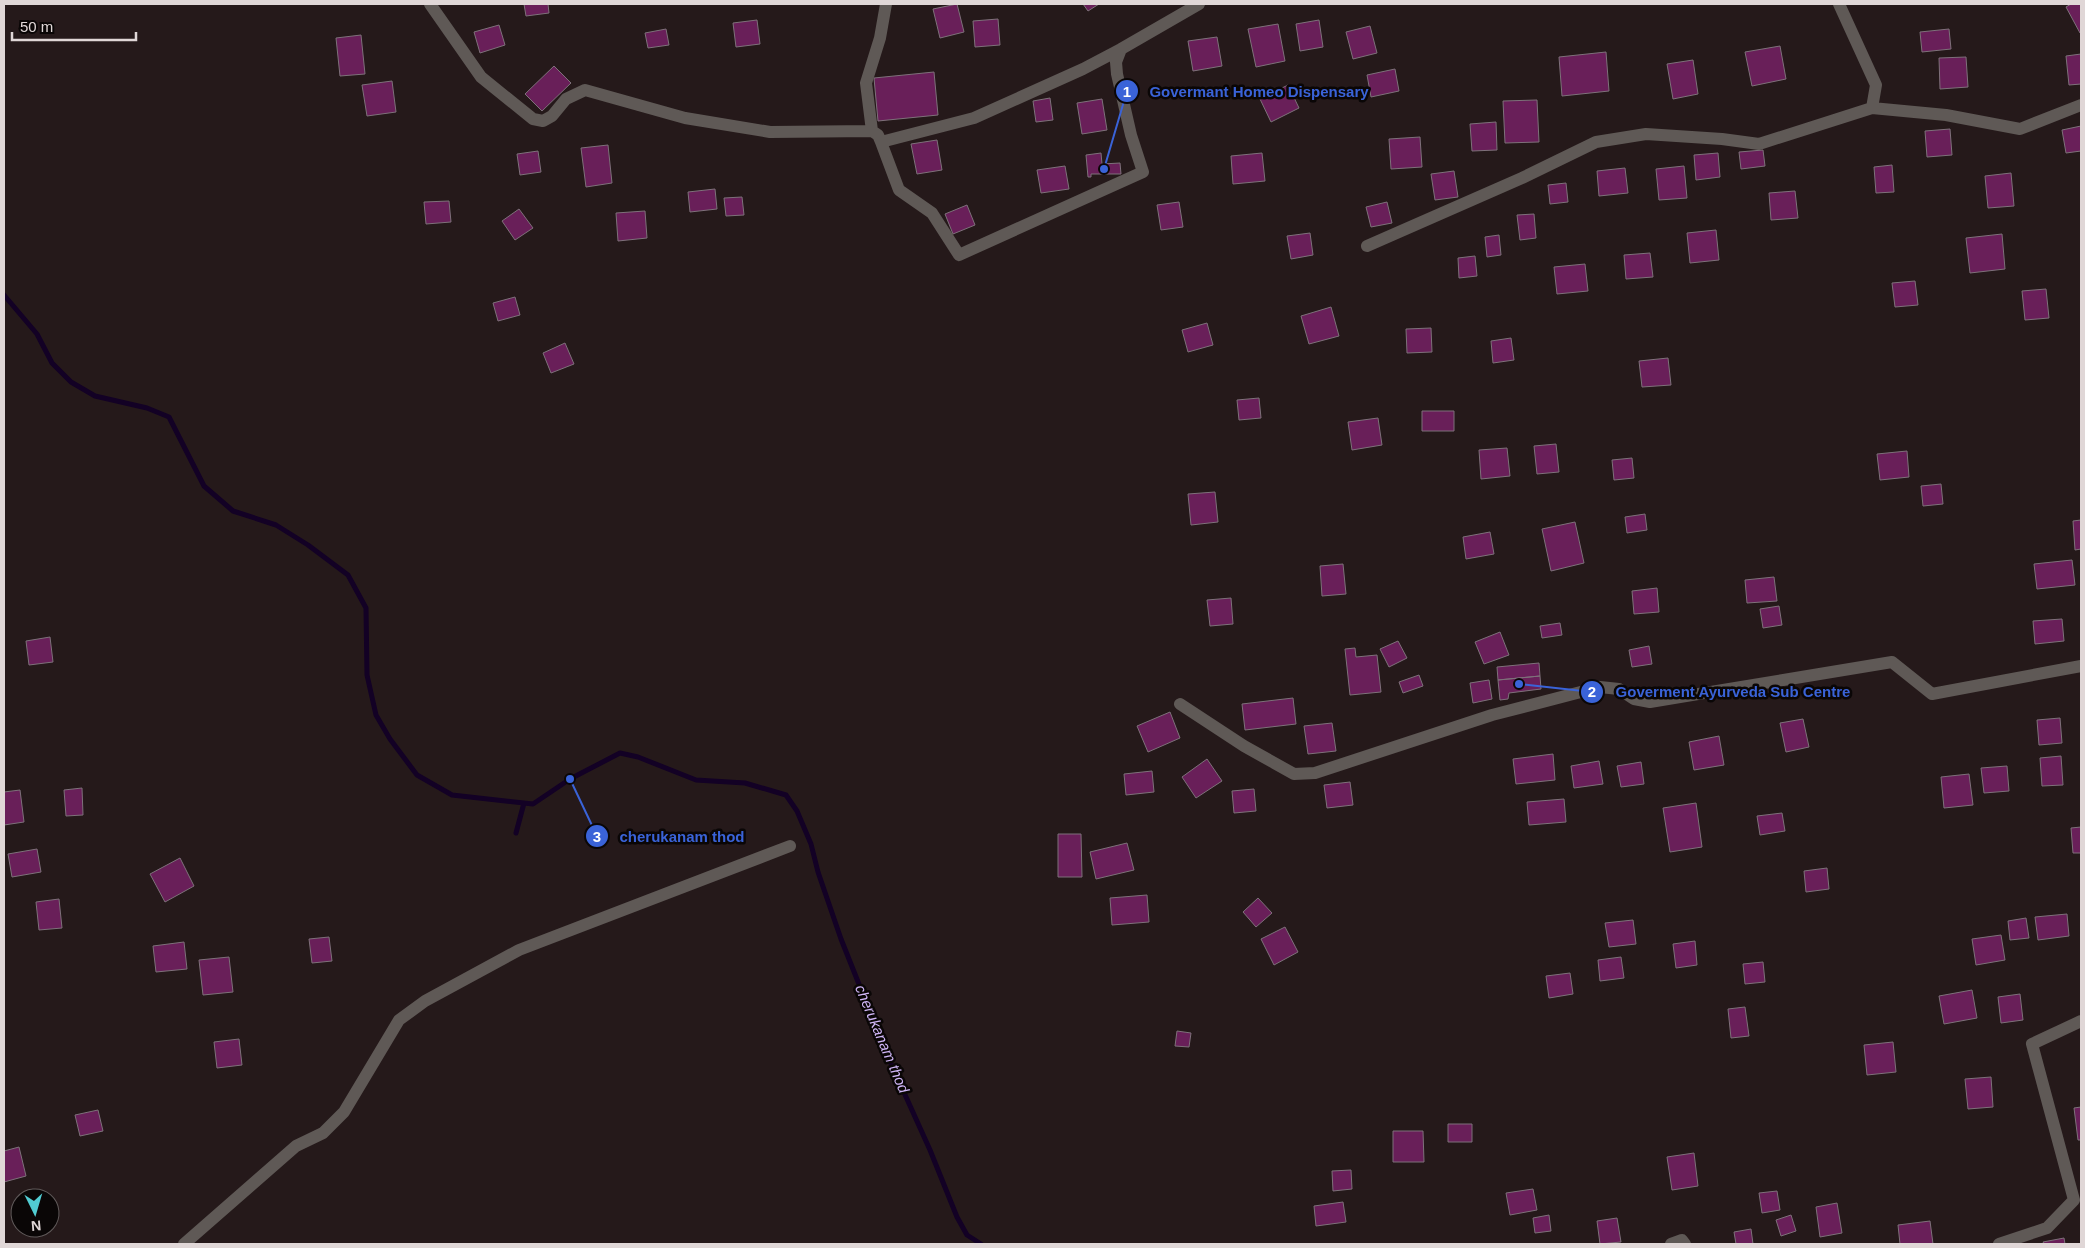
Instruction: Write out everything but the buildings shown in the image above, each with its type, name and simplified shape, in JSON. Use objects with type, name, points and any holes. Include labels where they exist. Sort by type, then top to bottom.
[{"type":"street","points":[[430,4],[481,77],[533,119],[543,121],[552,116],[566,99],[585,90],[685,118],[770,132],[872,131],[878,135],[882,142],[899,190],[932,214],[959,255],[1143,172],[1131,135],[1117,74],[1116,62],[1121,49]]},
{"type":"street","points":[[872,131],[866,83],[880,38],[886,4]]},
{"type":"street","points":[[882,142],[974,118],[1084,69],[1199,4]]},
{"type":"street","points":[[1839,4],[1876,85],[1872,108]]},
{"type":"street","points":[[1367,246],[1522,178],[1596,142],[1646,134],[1722,139],[1758,144],[1872,108],[1946,116],[2020,129],[2081,104]]},
{"type":"street","points":[[1180,704],[1244,746],[1294,774],[1315,773],[1492,715],[1600,687],[1619,689],[1634,699],[1650,702],[1892,662],[1932,694],[2081,666]]},
{"type":"street","points":[[184,1244],[296,1146],[323,1133],[344,1112],[399,1020],[425,1001],[519,950],[790,846]]},
{"type":"street","points":[[1999,1244],[2047,1228],[2074,1200],[2032,1044],[2081,1021]]},
{"type":"street","points":[[1671,1244],[1682,1240],[1685,1244]]},
{"type":"waterway","name":"cherukanam thod","points":[[4,295],[37,334],[52,363],[71,382],[95,396],[147,408],[169,417],[204,486],[233,511],[276,525],[308,545],[348,575],[366,608],[367,675],[376,715],[390,739],[417,775],[452,795],[533,804],[570,779],[620,753],[638,757],[696,780],[745,783],[786,795],[797,811],[811,844],[818,872],[841,939],[888,1057],[930,1150],[957,1217],[967,1235],[981,1244]]},
{"type":"waterway","points":[[516,833],[524,803]]},
{"type":"place","name":"Govermant Homeo Dispensary","points":[[1104,169]]},
{"type":"place","name":"Goverment Ayurveda Sub Centre","points":[[1519,684]]},
{"type":"place","name":"cherukanam thod","points":[[570,779]]}]
